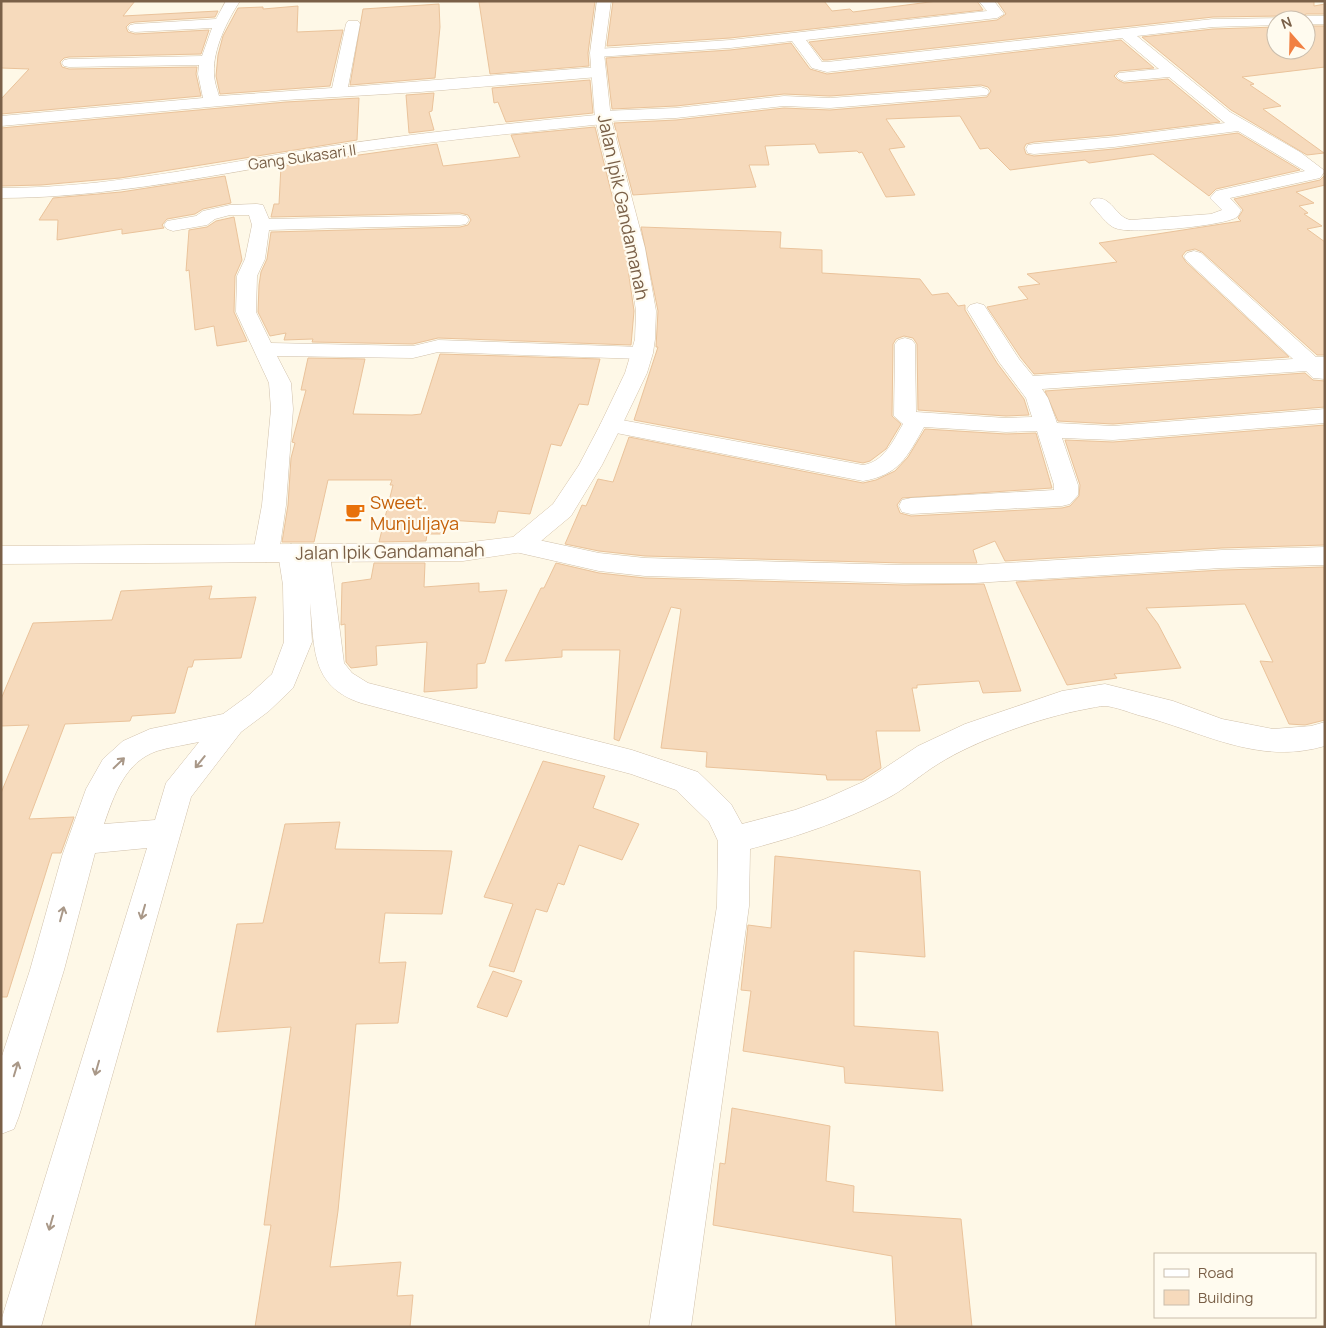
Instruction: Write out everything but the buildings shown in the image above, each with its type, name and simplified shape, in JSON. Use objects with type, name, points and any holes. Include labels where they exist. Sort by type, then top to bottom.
[{"type":"street","points":[[212,101],[206,74],[206,60],[216,38],[220,23],[233,1]]},
{"type":"street","name":"Jalan Ipik Gandamanah","points":[[1,554],[463,552],[520,545],[562,510],[590,466],[611,426],[636,373],[645,339],[646,311],[636,248],[603,117],[598,62],[604,1]]},
{"type":"street","points":[[1,121],[212,101],[438,86],[598,62],[998,14],[986,1]]},
{"type":"street","points":[[944,7],[955,19]]},
{"type":"street","points":[[796,37],[817,65],[827,67],[1213,23],[1266,21]]},
{"type":"street","points":[[135,28],[220,23]]},
{"type":"street","points":[[339,92],[353,24]]},
{"type":"street","points":[[1099,203],[1120,224],[1131,226],[1213,219],[1231,213],[1232,210],[1219,198],[1222,195],[1314,174],[1316,171],[1290,152],[1239,126],[1124,33]]},
{"type":"street","points":[[69,63],[206,60]]},
{"type":"street","points":[[1124,76],[1172,72]]},
{"type":"street","name":"Gang Sukasari II","points":[[1,193],[41,193],[114,187],[319,153],[603,117],[676,113],[784,101],[830,103],[981,92]]},
{"type":"street","points":[[1034,149],[1114,142],[1239,126]]},
{"type":"street","points":[[173,225],[201,221],[209,215],[241,208],[257,209],[261,225],[255,259],[247,276],[246,312],[280,383],[282,409],[274,505],[266,553]]},
{"type":"street","points":[[261,225],[460,220]]},
{"type":"street","points":[[1194,256],[1321,368]]},
{"type":"street","points":[[911,506],[1062,498],[1066,494],[1066,485],[1037,398],[1010,362],[977,309]]},
{"type":"street","points":[[905,344],[904,415],[910,420],[1047,427],[1113,433],[1325,416]]},
{"type":"street","points":[[264,349],[412,352],[438,346],[642,353]]},
{"type":"street","points":[[1027,383],[1321,368]]},
{"type":"street","points":[[611,426],[653,432],[863,473],[876,472],[884,467],[903,446],[917,419]]},
{"type":"street","points":[[520,545],[599,562],[645,567],[904,574],[974,574],[1222,559],[1325,556]]},
{"type":"street","points":[[20,1327],[167,832],[177,792],[231,724],[259,703],[283,680],[298,642],[296,585],[304,553]]},
{"type":"street","points":[[304,553],[330,663],[334,673],[345,684],[361,692],[623,759],[687,781],[720,813],[734,840],[733,906],[670,1327]]},
{"type":"street","points":[[734,840],[797,823],[836,808],[876,790],[928,754],[976,732],[1062,702],[1105,696],[1173,712],[1219,730],[1273,741],[1311,738],[1325,734]]},
{"type":"street","points":[[1,1116],[47,970],[84,840],[101,790],[113,768],[132,750],[150,741],[231,724]]},
{"type":"street","points":[[84,840],[167,832]]},
{"type":"place","name":"Sweet. Munjuljaya","points":[[355,512]]}]
